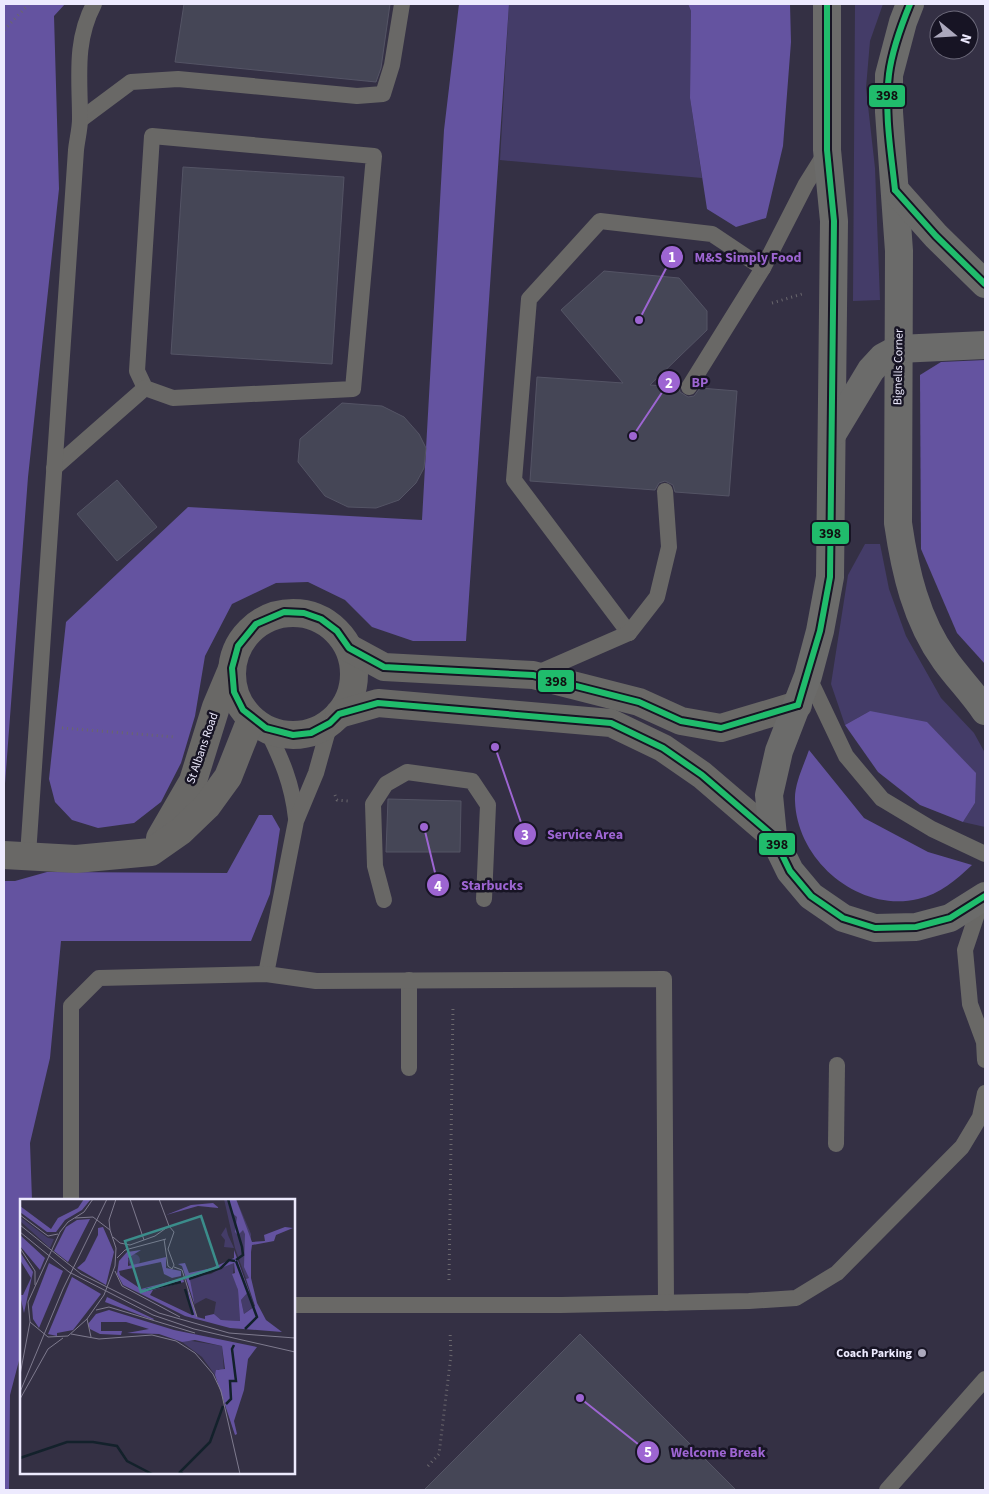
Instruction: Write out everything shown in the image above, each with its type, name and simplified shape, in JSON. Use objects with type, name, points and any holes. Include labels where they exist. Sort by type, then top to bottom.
[{"type":"street","points":[[827,4],[827,150],[834,221],[830,577],[820,632],[808,676],[780,752],[770,795],[774,836],[790,871],[812,896],[843,918],[875,928],[916,927],[950,918],[984,897]]},
{"type":"street","name":"Bignells Corner","points":[[910,4],[903,22],[889,74],[889,112],[899,252],[898,524],[903,560],[915,600],[928,633],[945,660],[985,710]]},
{"type":"street","points":[[895,190],[936,236],[985,284]]},
{"type":"street","points":[[833,435],[871,370],[883,357],[898,349],[985,345]]},
{"type":"street","points":[[335,718],[352,688],[354,667],[349,648],[337,631],[321,619],[304,613],[284,612],[256,624],[238,646],[232,668],[234,692],[243,710],[258,724],[293,735],[311,734],[335,718],[378,703],[611,724],[663,748],[702,775],[774,836]]},
{"type":"street","points":[[349,648],[384,667],[532,675],[639,702],[681,721],[721,728],[798,705]]},
{"type":"street","name":"St Albans Road","points":[[151,852],[193,782],[216,707],[232,668]]},
{"type":"street","points":[[16,854],[76,859],[151,852],[180,832],[207,806],[228,777],[258,724]]},
{"type":"lane","points":[[16,854],[37,726],[76,150],[80,120],[78,63],[89,14],[94,4]]},
{"type":"lane","points":[[80,120],[131,82],[178,79],[357,96],[383,94],[392,65],[402,4]]},
{"type":"lane","points":[[152,136],[374,156],[353,389],[173,398],[145,388],[137,371],[152,136]]},
{"type":"lane","points":[[689,388],[764,268],[806,184],[827,150]]},
{"type":"lane","points":[[630,633],[514,480],[530,299],[600,220],[712,234],[764,268]]},
{"type":"lane","points":[[54,468],[145,388]]},
{"type":"lane","points":[[532,675],[630,633],[657,597],[669,547],[665,491]]},
{"type":"lane","points":[[808,676],[846,756],[882,799],[932,829],[985,854]]},
{"type":"lane","points":[[266,974],[296,821],[316,773],[335,718]]},
{"type":"lane","points":[[258,724],[285,766],[293,793],[296,821]]},
{"type":"lane","points":[[384,900],[375,866],[373,804],[386,784],[407,772],[472,781],[488,805],[484,899]]},
{"type":"lane","points":[[984,897],[965,950],[970,1004],[985,1042],[985,1060]]},
{"type":"lane","points":[[71,1199],[71,1006],[99,978],[266,974],[316,981],[664,979],[666,1303]]},
{"type":"lane","points":[[409,980],[409,1068]]},
{"type":"lane","points":[[836,1144],[837,1066]]},
{"type":"lane","points":[[295,1305],[448,1306],[666,1303],[796,1298],[837,1272],[962,1147],[980,1116],[985,1093]]},
{"type":"lane","points":[[888,1490],[985,1378]]},
{"type":"path","points":[[4,30],[28,4]]},
{"type":"path","points":[[37,726],[166,735],[182,739]]},
{"type":"path","points":[[334,792],[337,800],[373,804]]},
{"type":"path","points":[[428,1466],[439,1454],[451,1355],[448,1306],[454,981]]},
{"type":"shaded area","points":[[4,4],[65,4],[54,16],[59,189],[28,477],[4,797]]},
{"type":"shaded area","points":[[459,4],[509,4],[466,641],[413,641],[372,627],[345,600],[308,582],[276,583],[232,604],[205,656],[195,716],[181,763],[161,802],[134,823],[98,828],[72,820],[55,802],[49,779],[66,622],[188,507],[422,520],[444,130]]},
{"type":"shaded area","points":[[509,4],[688,4],[691,11],[690,98],[702,178],[500,160]]},
{"type":"shaded area","points":[[688,4],[790,4],[791,42],[783,146],[766,218],[736,227],[707,209],[690,98],[691,11]]},
{"type":"shaded area","points":[[855,4],[883,4],[870,41],[866,88],[875,168],[880,300],[853,301]]},
{"type":"shaded area","points":[[985,360],[985,664],[957,633],[921,549],[920,375],[941,362]]},
{"type":"shaded area","points":[[865,544],[880,544],[889,589],[906,636],[941,698],[974,733],[985,753],[985,827],[963,822],[975,803],[870,711],[845,725],[831,684],[848,575]]},
{"type":"shaded area","points":[[870,711],[927,722],[976,773],[975,803],[963,822],[920,805],[878,772],[845,725]]},
{"type":"shaded area","points":[[809,750],[864,818],[928,852],[972,865],[941,890],[918,899],[896,901],[874,898],[854,890],[835,878],[819,862],[807,844],[798,823],[795,795]]},
{"type":"shaded area","points":[[259,815],[272,815],[280,829],[270,894],[251,941],[61,941],[50,1058],[30,1143],[32,1199],[20,1199],[20,1357],[10,1395],[9,1490],[4,1490],[4,881],[15,881],[47,872],[227,873]]},
{"type":"building","points":[[184,4],[390,4],[381,68],[376,82],[175,62]]},
{"type":"building","points":[[183,167],[344,177],[332,364],[171,354]]},
{"type":"building","points":[[604,271],[679,278],[707,311],[707,330],[650,385],[679,387],[680,392],[688,397],[694,396],[700,388],[737,391],[729,496],[675,492],[673,485],[665,481],[659,483],[655,490],[530,481],[537,377],[623,383],[561,310]]},
{"type":"building","points":[[342,403],[382,406],[404,417],[419,434],[426,448],[424,468],[416,483],[399,500],[376,508],[348,507],[325,496],[298,462],[300,439]]},
{"type":"building","points":[[117,480],[157,527],[117,561],[77,514]]},
{"type":"building","points":[[388,799],[461,801],[460,852],[386,852]]},
{"type":"building","points":[[580,1334],[736,1490],[424,1490]]},
{"type":"transit line","name":"398","points":[[798,705],[820,631],[830,577],[834,221],[827,150],[827,4]]},
{"type":"transit line","name":"398","points":[[895,190],[889,132],[888,89],[890,65],[900,29],[910,4]]},
{"type":"transit line","name":"398","points":[[895,190],[936,236],[985,284]]},
{"type":"transit line","name":"398","points":[[798,705],[721,728],[681,721],[639,702],[533,675],[384,667],[349,648],[337,631],[321,619],[304,613],[284,612],[256,624],[238,646],[232,668],[234,692],[243,710],[266,728],[293,735],[311,733],[330,723],[339,714],[378,703],[611,723],[663,748],[702,775],[773,836],[790,871],[811,896],[843,918],[875,928],[916,927],[950,918],[985,896]]},
{"type":"place","name":"M&S Simply Food","points":[[639,320]]},
{"type":"place","name":"BP","points":[[633,436]]},
{"type":"place","name":"Service Area","points":[[495,747]]},
{"type":"place","name":"Starbucks","points":[[424,827]]},
{"type":"place","name":"Coach Parking","points":[[922,1353]]},
{"type":"place","name":"Welcome Break","points":[[580,1398]]}]
